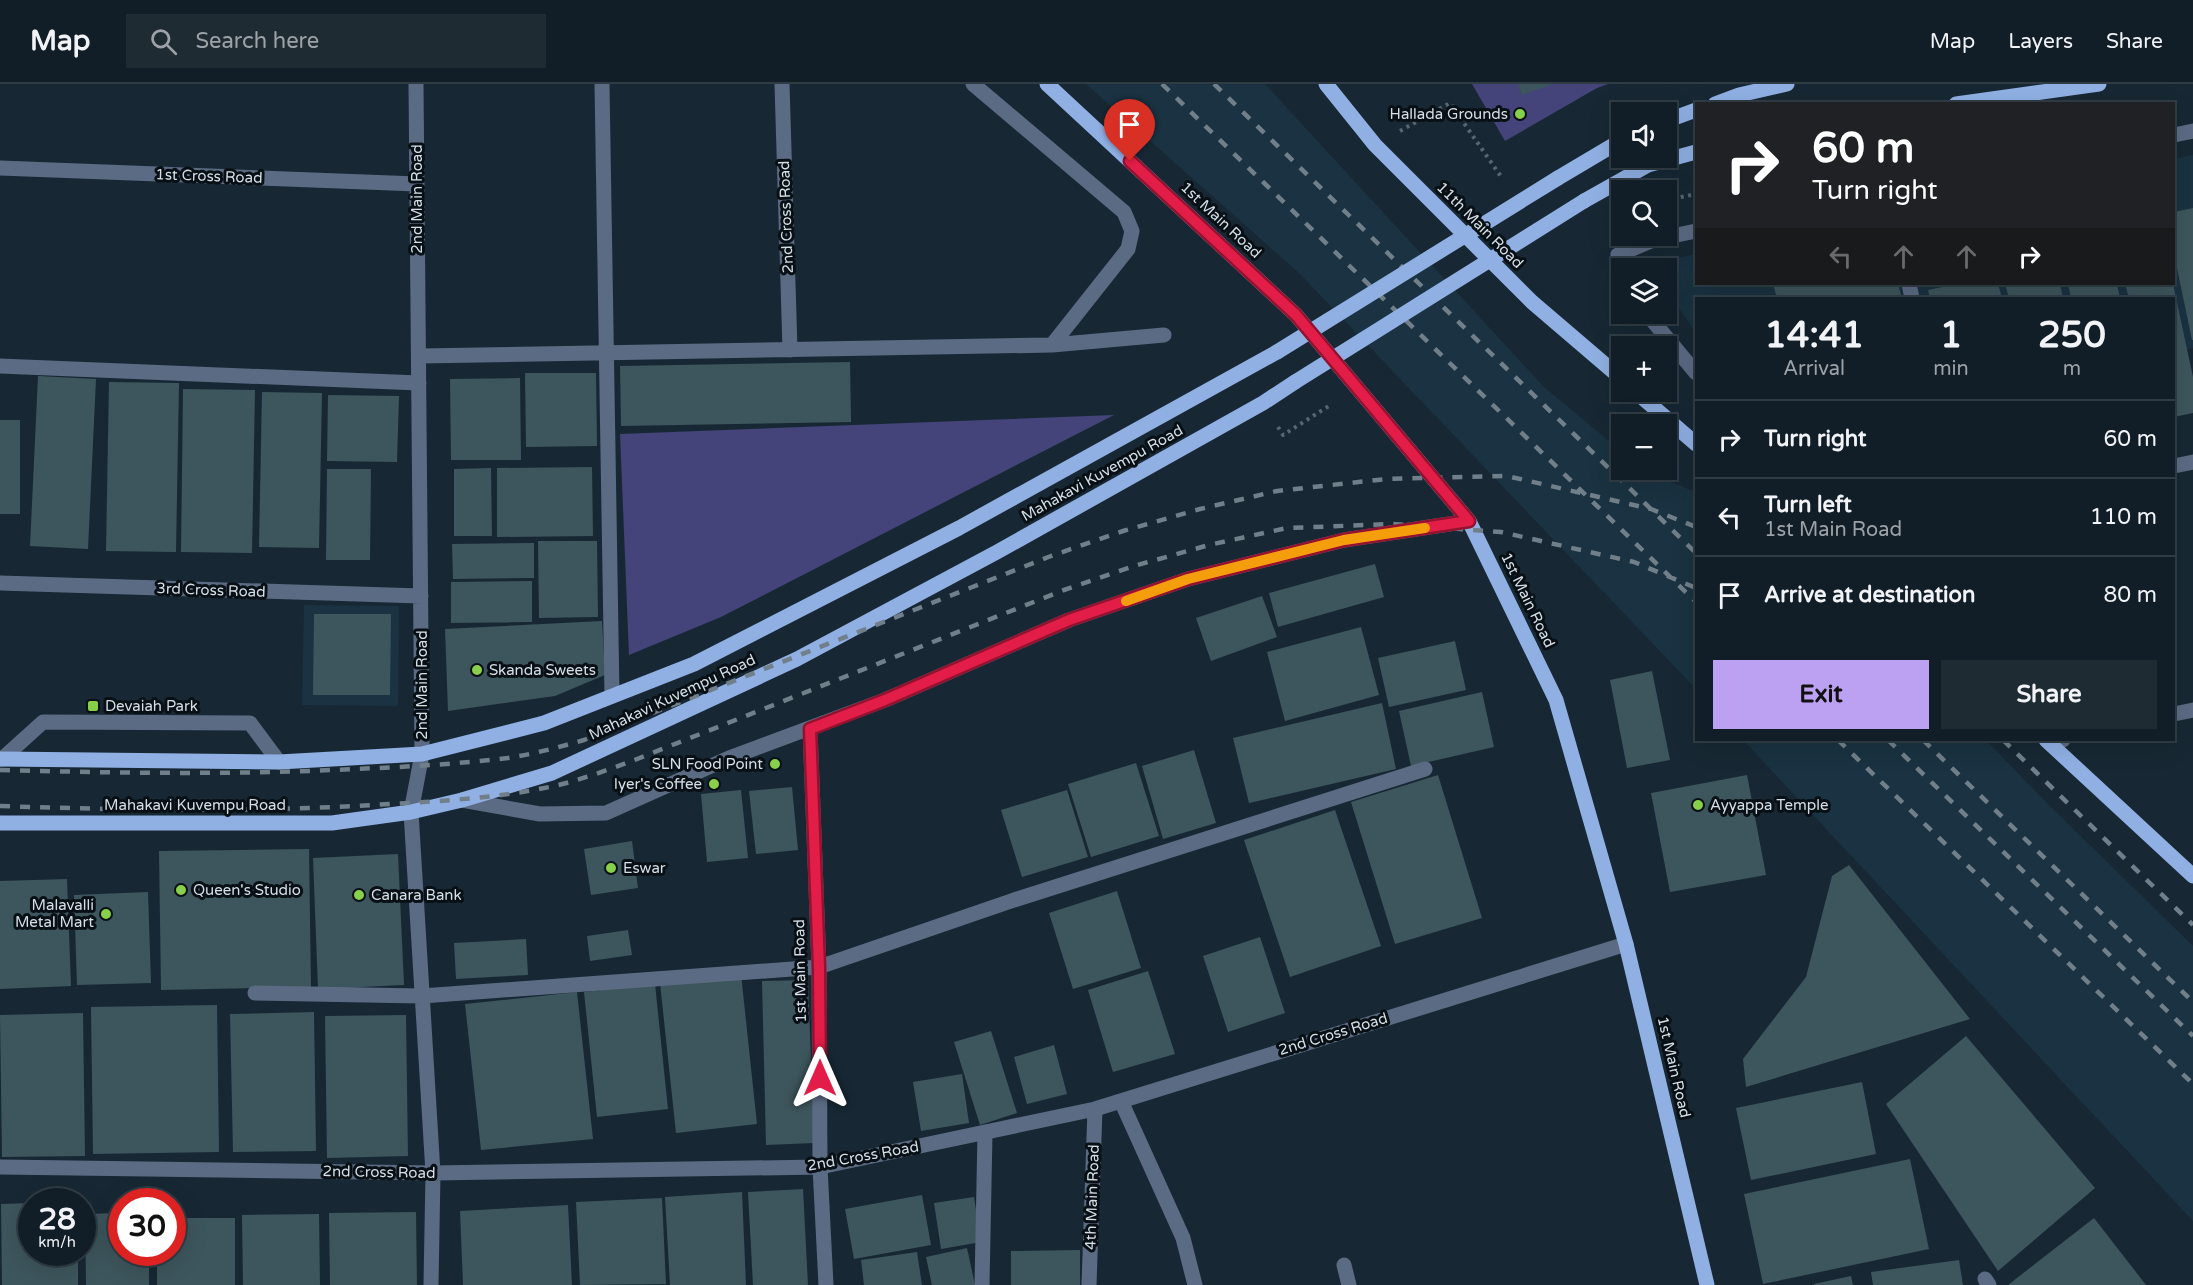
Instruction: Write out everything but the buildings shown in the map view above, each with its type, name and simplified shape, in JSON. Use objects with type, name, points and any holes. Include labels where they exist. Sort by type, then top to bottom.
[{"type":"main road","name":"1st Main Road","points":[[1047,84],[1296,315],[1469,521],[1556,700],[1626,944],[1707,1285]]},
{"type":"main road","name":"11th Main Road","points":[[1326,84],[1375,145],[1532,302],[1611,370]]},
{"type":"main road","points":[[1720,102],[1739,95],[1787,84]]},
{"type":"main road","points":[[1970,102],[2099,84]]},
{"type":"main road","points":[[1677,117],[1695,110]]},
{"type":"main road","name":"Mahakavi Kuvempu Road","points":[[1,759],[279,762],[422,754],[544,723],[694,664],[938,539],[1277,352],[1611,147]]},
{"type":"main road","name":"Mahakavi Kuvempu Road","points":[[0,823],[332,823],[411,813],[552,773],[797,659],[997,552],[1263,403],[1584,201],[1648,165],[1695,152]]},
{"type":"main road","points":[[1648,402],[1695,443]]},
{"type":"main road","points":[[2053,741],[2193,876]]},
{"type":"street","name":"2nd Main Road","points":[[416,84],[422,754],[411,813],[433,1173],[431,1285]]},
{"type":"street","points":[[602,84],[612,696]]},
{"type":"street","name":"2nd Cross Road","points":[[782,84],[790,350]]},
{"type":"street","points":[[973,84],[1124,212],[1132,231],[1128,249],[1052,345]]},
{"type":"street","points":[[2175,135],[2193,131]]},
{"type":"street","name":"1st Cross Road","points":[[0,168],[417,184]]},
{"type":"street","points":[[1619,258],[1618,255],[1653,240],[1695,231]]},
{"type":"street","points":[[1655,324],[1695,372]]},
{"type":"street","points":[[419,356],[1052,345],[1164,335]]},
{"type":"street","points":[[0,366],[419,383]]},
{"type":"street","points":[[2175,466],[2193,462]]},
{"type":"street","points":[[462,800],[540,814],[606,813],[729,758],[885,700],[1069,620],[1188,579],[1344,540],[1469,521]]},
{"type":"street","name":"3rd Cross Road","points":[[0,583],[421,596]]},
{"type":"street","points":[[2175,714],[2193,710]]},
{"type":"street","points":[[1,759],[43,722],[250,723],[279,762]]},
{"type":"street","name":"1st Main Road","points":[[810,729],[819,967],[820,1167],[826,1285]]},
{"type":"street","points":[[255,993],[422,996],[819,967],[1026,897],[1425,770]]},
{"type":"street","name":"2nd Cross Road","points":[[0,1167],[433,1173],[820,1167],[1095,1109],[1626,944]]},
{"type":"street","points":[[1121,1101],[1183,1238],[1194,1285]]},
{"type":"street","name":"4th Main Road","points":[[1089,1285],[1095,1109]]},
{"type":"street","points":[[981,1285],[985,1133]]},
{"type":"street","points":[[1344,1264],[1349,1285]]},
{"type":"path","points":[[1375,145],[1450,103],[1506,183]]},
{"type":"path","points":[[1677,198],[1695,194]]},
{"type":"path","points":[[1283,435],[1358,388]]},
{"type":"shaded area","points":[[1086,84],[1265,84],[1543,386],[1611,443],[1611,480],[1665,480],[1695,492],[1695,688],[1299,273]]},
{"type":"shaded area","name":"Hallada Grounds","points":[[1472,84],[1608,84],[1597,88],[1505,141]]},
{"type":"shaded area","points":[[2193,155],[2193,348],[2175,352],[2175,297],[1695,297],[1695,332],[1677,305],[1676,258],[1695,254],[1695,285],[2175,285],[2175,159]]},
{"type":"shaded area","points":[[1114,415],[721,617],[629,655],[620,434]]},
{"type":"shaded area","points":[[304,605],[399,606],[398,706],[302,705]]},
{"type":"shaded area","points":[[1744,741],[1987,741],[2193,946],[2193,1221]]},
{"type":"railway","points":[[1162,84],[1695,601]]},
{"type":"railway","points":[[1214,84],[1695,552]]},
{"type":"railway","points":[[0,770],[177,773],[310,771],[451,764],[508,758],[556,748],[584,740],[1051,556],[1123,531],[1200,509],[1277,491],[1386,479],[1507,476],[1651,509],[1695,527]]},
{"type":"railway","points":[[0,806],[178,810],[310,808],[455,800],[554,786],[632,761],[1064,590],[1134,566],[1209,545],[1287,528],[1393,524],[1501,532],[1634,562],[1695,588]]},
{"type":"railway","points":[[1839,741],[2193,1084]]},
{"type":"railway","points":[[1889,741],[2193,1036]]},
{"type":"railway","points":[[1924,741],[2193,1002]]},
{"type":"railway","points":[[2004,741],[2193,925]]},
{"type":"slow traffic","points":[[1126,601],[1188,579],[1344,540],[1425,528]]},
{"type":"place","name":"Hallada Grounds","points":[[1520,114]]},
{"type":"place","name":"Skanda Sweets","points":[[477,670]]},
{"type":"place","name":"Devaiah Park","points":[[93,706]]},
{"type":"place","name":"SLN Food Point","points":[[775,764]]},
{"type":"place","name":"Iyer's Coffee","points":[[714,784]]},
{"type":"place","name":"Ayyappa Temple","points":[[1698,805]]},
{"type":"place","name":"Eswar","points":[[611,868]]},
{"type":"place","name":"Queen's Studio","points":[[181,890]]},
{"type":"place","name":"Canara Bank","points":[[359,895]]},
{"type":"place","name":"Malavalli Metal Mart","points":[[106,914]]},
{"type":"route","points":[[820,1078],[819,967],[810,729],[885,700],[1069,620],[1188,579],[1344,540],[1469,521],[1296,315],[1130,161]]}]
